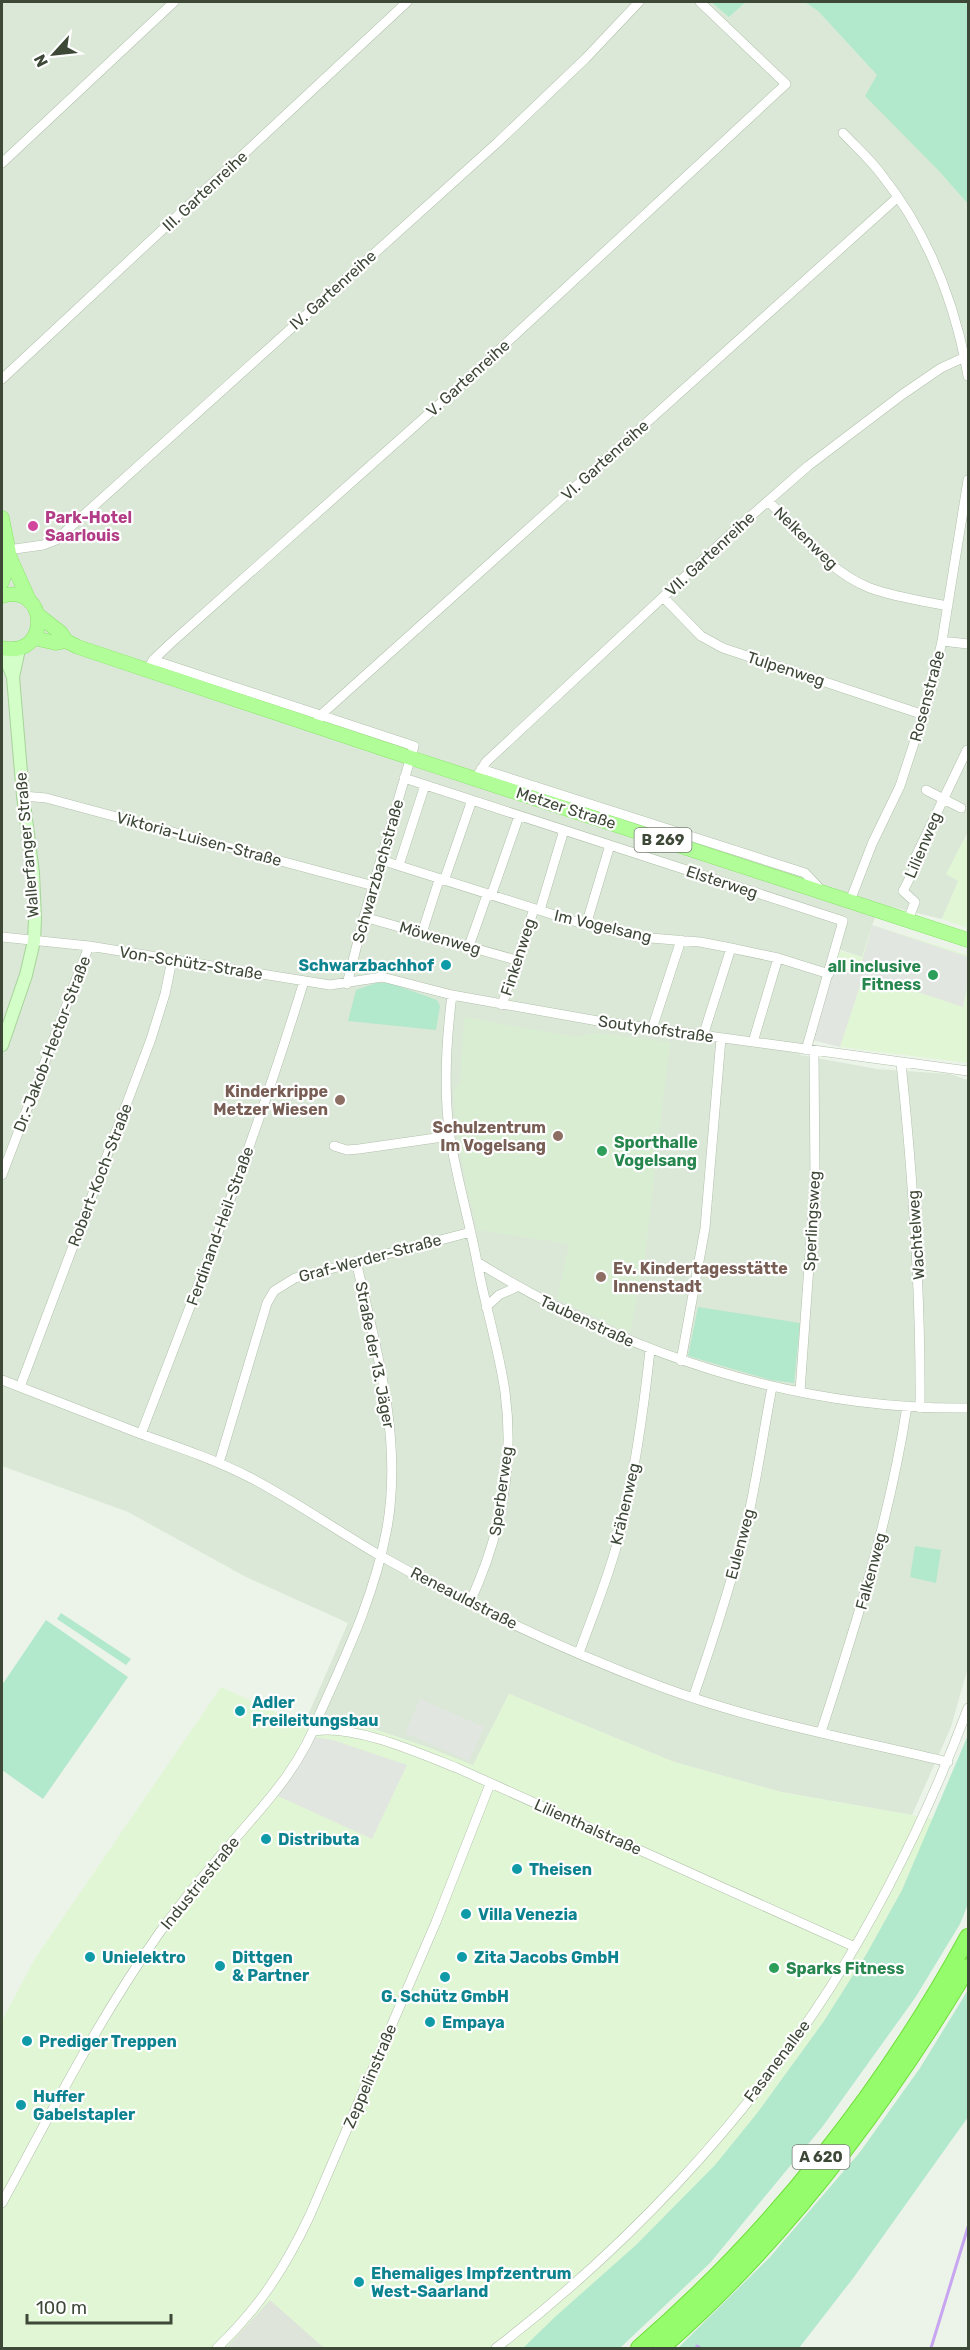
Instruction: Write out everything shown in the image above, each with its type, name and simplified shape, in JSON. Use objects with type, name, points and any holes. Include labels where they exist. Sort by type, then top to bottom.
[{"type":"highway","name":"A 620","points":[[639,2349],[700,2292],[751,2239],[832,2144],[899,2052],[969,1937]]},
{"type":"highway","name":"A 620","points":[[661,2349],[742,2270],[805,2200],[845,2151],[910,2061],[969,1967]]},
{"type":"main road","points":[[2,518],[9,554],[21,584],[38,615],[38,630],[34,638],[19,649],[2,649]]},
{"type":"main road","points":[[2,582],[9,554]]},
{"type":"main road","points":[[2,596],[17,595],[29,600]]},
{"type":"main road","name":"Metzer Straße","points":[[38,615],[61,633],[66,641]]},
{"type":"main road","name":"Metzer Straße","points":[[34,638],[56,643],[66,641],[151,665],[318,720],[411,758],[478,774],[969,940]]},
{"type":"main road","name":"Wallerfanger Straße","points":[[2,649],[13,676]]},
{"type":"main road","name":"Wallerfanger Straße","points":[[2,1045],[26,975],[34,940],[33,873],[23,796],[13,676],[19,649]]},
{"type":"street","points":[[2,163],[174,2]]},
{"type":"street","name":"III. Gartenreihe","points":[[2,379],[407,2]]},
{"type":"street","name":"IV. Gartenreihe","points":[[9,554],[56,540],[498,142],[586,58],[639,2]]},
{"type":"street","name":"V. Gartenreihe","points":[[151,665],[471,376],[786,84],[700,2]]},
{"type":"street","points":[[843,133],[879,171],[898,197],[928,248],[945,286],[969,376]]},
{"type":"street","name":"VI. Gartenreihe","points":[[318,720],[898,197]]},
{"type":"street","name":"VII. Gartenreihe","points":[[478,774],[663,597],[768,501],[864,422],[941,368],[965,357]]},
{"type":"street","name":"Rosenstraße","points":[[850,901],[872,844],[900,786],[924,715],[942,641],[969,480]]},
{"type":"street","name":"Nelkenweg","points":[[768,501],[824,558],[852,579],[885,593],[948,606]]},
{"type":"street","name":"Tulpenweg","points":[[663,597],[693,629],[723,648],[924,715]]},
{"type":"street","points":[[942,641],[969,644]]},
{"type":"street","name":"Lilienweg","points":[[908,920],[915,902],[903,891],[916,866],[916,856],[967,750]]},
{"type":"street","name":"Schwarzbachstraße","points":[[347,984],[364,917],[411,758]]},
{"type":"street","name":"Elsterweg","points":[[404,778],[843,921],[810,1050]]},
{"type":"street","name":"Schwarzbachstraße","points":[[399,865],[425,785]]},
{"type":"street","name":"Lilienweg","points":[[926,790],[961,808]]},
{"type":"street","name":"Viktoria-Luisen-Straße","points":[[23,796],[46,798],[374,886]]},
{"type":"street","points":[[422,933],[472,801]]},
{"type":"street","points":[[469,946],[519,816]]},
{"type":"street","name":"Finkenweg","points":[[502,1005],[516,960],[537,910],[564,830]]},
{"type":"street","points":[[586,925],[610,845]]},
{"type":"street","name":"Im Vogelsang","points":[[381,860],[586,925],[638,937],[681,940],[731,948],[778,958],[830,974]]},
{"type":"street","name":"Möwenweg","points":[[364,917],[516,960]]},
{"type":"street","name":"Von-Schütz-Straße","points":[[2,937],[89,946],[330,985],[347,984]]},
{"type":"street","points":[[652,1029],[681,940]]},
{"type":"street","name":"Dr.-Jakob-Hector-Straße","points":[[2,1175],[89,946]]},
{"type":"street","points":[[703,1036],[731,948]]},
{"type":"street","points":[[753,1042],[778,958]]},
{"type":"street","name":"Robert-Koch-Straße","points":[[20,1388],[151,1039],[165,994],[172,960]]},
{"type":"street","name":"Soutyhofstraße","points":[[347,984],[382,977],[502,1005],[652,1029],[969,1071]]},
{"type":"street","name":"Ferdinand-Heil-Straße","points":[[141,1434],[275,1077],[304,981]]},
{"type":"street","points":[[452,995],[446,1061],[450,1136],[477,1262]]},
{"type":"street","points":[[681,1361],[705,1228],[721,1038]]},
{"type":"street","name":"Sperlingsweg","points":[[800,1391],[815,1183],[810,1050]]},
{"type":"street","name":"Wachtelweg","points":[[901,1063],[917,1231],[920,1408]]},
{"type":"street","points":[[334,1146],[346,1150],[359,1149],[450,1136]]},
{"type":"street","name":"Graf-Werder-Straße","points":[[219,1463],[267,1303],[274,1291],[295,1278],[471,1232]]},
{"type":"street","name":"Straße der 13. Jäger","points":[[356,1261],[378,1355],[389,1416],[392,1476],[387,1528],[381,1556]]},
{"type":"street","name":"Taubenstraße","points":[[477,1262],[517,1287],[579,1319],[650,1350],[717,1373],[772,1387],[920,1408],[969,1408]]},
{"type":"street","name":"Sperberweg","points":[[470,1602],[489,1559],[496,1533],[508,1462],[505,1391],[477,1262]]},
{"type":"street","points":[[486,1307],[499,1295],[517,1287]]},
{"type":"street","name":"Krähenweg","points":[[579,1653],[601,1593],[626,1506],[636,1456],[650,1350]]},
{"type":"street","name":"Reneauldstraße","points":[[2,1380],[219,1463],[275,1491],[381,1556],[470,1602],[579,1653],[693,1698],[744,1713],[948,1762]]},
{"type":"street","name":"Eulenweg","points":[[693,1698],[743,1537],[760,1461],[772,1387]]},
{"type":"street","name":"Falkenweg","points":[[821,1732],[865,1595],[895,1475],[907,1406]]},
{"type":"street","name":"Industriestraße","points":[[2,2203],[92,2037],[134,1970],[185,1899],[286,1779],[314,1731],[368,1600],[381,1556]]},
{"type":"street","name":"Fasanenallee","points":[[496,2349],[584,2276],[629,2233],[695,2163],[786,2050],[855,1947],[948,1762],[969,1708]]},
{"type":"street","name":"Lilienthalstraße","points":[[314,1731],[325,1730],[375,1739],[457,1768],[855,1947]]},
{"type":"street","points":[[457,1768],[462,1758]]},
{"type":"street","name":"Zeppelinstraße","points":[[217,2349],[254,2310],[292,2254],[431,1932],[490,1784]]},
{"type":"shaded area","points":[[2,2],[711,2],[729,17],[746,2],[805,2],[819,12],[877,75],[938,170],[968,204],[968,832],[947,874],[959,881],[942,919],[879,904],[862,957],[832,947],[800,1055],[877,1069],[950,1074],[968,1080],[968,1667],[951,1727],[912,1815],[781,1792],[674,1762],[509,1694],[473,1766],[427,1747],[365,1726],[308,1715],[348,1623],[246,1577],[128,1512],[2,1466]]},
{"type":"shaded area","points":[[711,2],[746,2],[729,17]]},
{"type":"shaded area","points":[[805,2],[968,2],[968,204],[865,96],[877,75],[819,12]]},
{"type":"shaded area","points":[[968,839],[968,928],[942,919],[958,881],[946,874],[963,841]]},
{"type":"shaded area","points":[[872,925],[968,955],[968,1063],[840,1047],[813,1040],[840,951],[862,957]]},
{"type":"shaded area","points":[[872,925],[968,957],[968,984],[963,1007],[875,978],[871,989],[860,986],[840,1047],[813,1040],[834,968],[857,974],[859,972]]},
{"type":"shaded area","points":[[376,983],[390,983],[437,1000],[440,1006],[436,1030],[348,1021],[356,990]]},
{"type":"shaded area","name":"Schulzentrum Im Vogelsang","points":[[464,1017],[575,1037],[596,1033],[670,1042],[645,1256],[630,1333],[557,1299],[569,1244],[478,1230],[467,1189],[455,1121],[454,1091],[460,1083]]},
{"type":"shaded area","points":[[698,1307],[800,1323],[794,1383],[771,1380],[688,1356]]},
{"type":"shaded area","points":[[915,1546],[941,1550],[936,1583],[910,1577]]},
{"type":"shaded area","points":[[61,1613],[131,1659],[126,1665],[57,1619]]},
{"type":"shaded area","points":[[46,1620],[128,1677],[43,1799],[2,1770],[2,1685]]},
{"type":"shaded area","points":[[221,1687],[303,1725],[308,1715],[365,1726],[473,1765],[509,1694],[674,1762],[781,1792],[934,1819],[902,1890],[867,1953],[824,2021],[758,2112],[715,2165],[636,2245],[523,2348],[2,2348],[2,2021],[34,1960]]},
{"type":"shaded area","points":[[420,1699],[484,1727],[469,1761],[405,1733]]},
{"type":"shaded area","points":[[968,1735],[968,1904],[960,1924],[915,1998],[823,2126],[710,2263],[620,2348],[523,2348],[636,2245],[715,2165],[758,2112],[824,2021],[867,1953],[902,1890]]},
{"type":"shaded area","points":[[314,1737],[333,1740],[407,1765],[372,1839],[278,1796]]},
{"type":"shaded area","points":[[968,1990],[968,2117],[854,2277],[799,2348],[678,2348],[770,2257],[860,2152],[920,2068]]},
{"type":"shaded area","points":[[270,2300],[324,2348],[226,2348]]},
{"type":"waterway","points":[[931,2348],[968,2227]]},
{"type":"place","name":"Park-Hotel Saarlouis","points":[[33,526]]},
{"type":"place","name":"Schwarzbachhof","points":[[446,965]]},
{"type":"place","name":"all inclusive Fitness","points":[[933,975]]},
{"type":"place","name":"Kinderkrippe Metzer Wiesen","points":[[340,1100]]},
{"type":"place","name":"Schulzentrum Im Vogelsang","points":[[558,1136]]},
{"type":"place","name":"Sporthalle Vogelsang","points":[[602,1151]]},
{"type":"place","name":"Ev. Kindertagesstätte Innenstadt","points":[[601,1277]]},
{"type":"place","name":"Adler Freileitungsbau","points":[[240,1711]]},
{"type":"place","name":"Distributa","points":[[266,1839]]},
{"type":"place","name":"Theisen","points":[[517,1869]]},
{"type":"place","name":"Villa Venezia","points":[[466,1914]]},
{"type":"place","name":"Unielektro","points":[[90,1957]]},
{"type":"place","name":"Zita Jacobs GmbH","points":[[462,1957]]},
{"type":"place","name":"Dittgen & Partner","points":[[220,1966]]},
{"type":"place","name":"Sparks Fitness","points":[[774,1968]]},
{"type":"place","name":"G. Schütz GmbH","points":[[445,1977]]},
{"type":"place","name":"Empaya","points":[[430,2022]]},
{"type":"place","name":"Prediger Treppen","points":[[27,2041]]},
{"type":"place","name":"Huffer Gabelstapler","points":[[21,2105]]},
{"type":"place","name":"Ehemaliges Impfzentrum West-Saarland","points":[[359,2282]]}]
